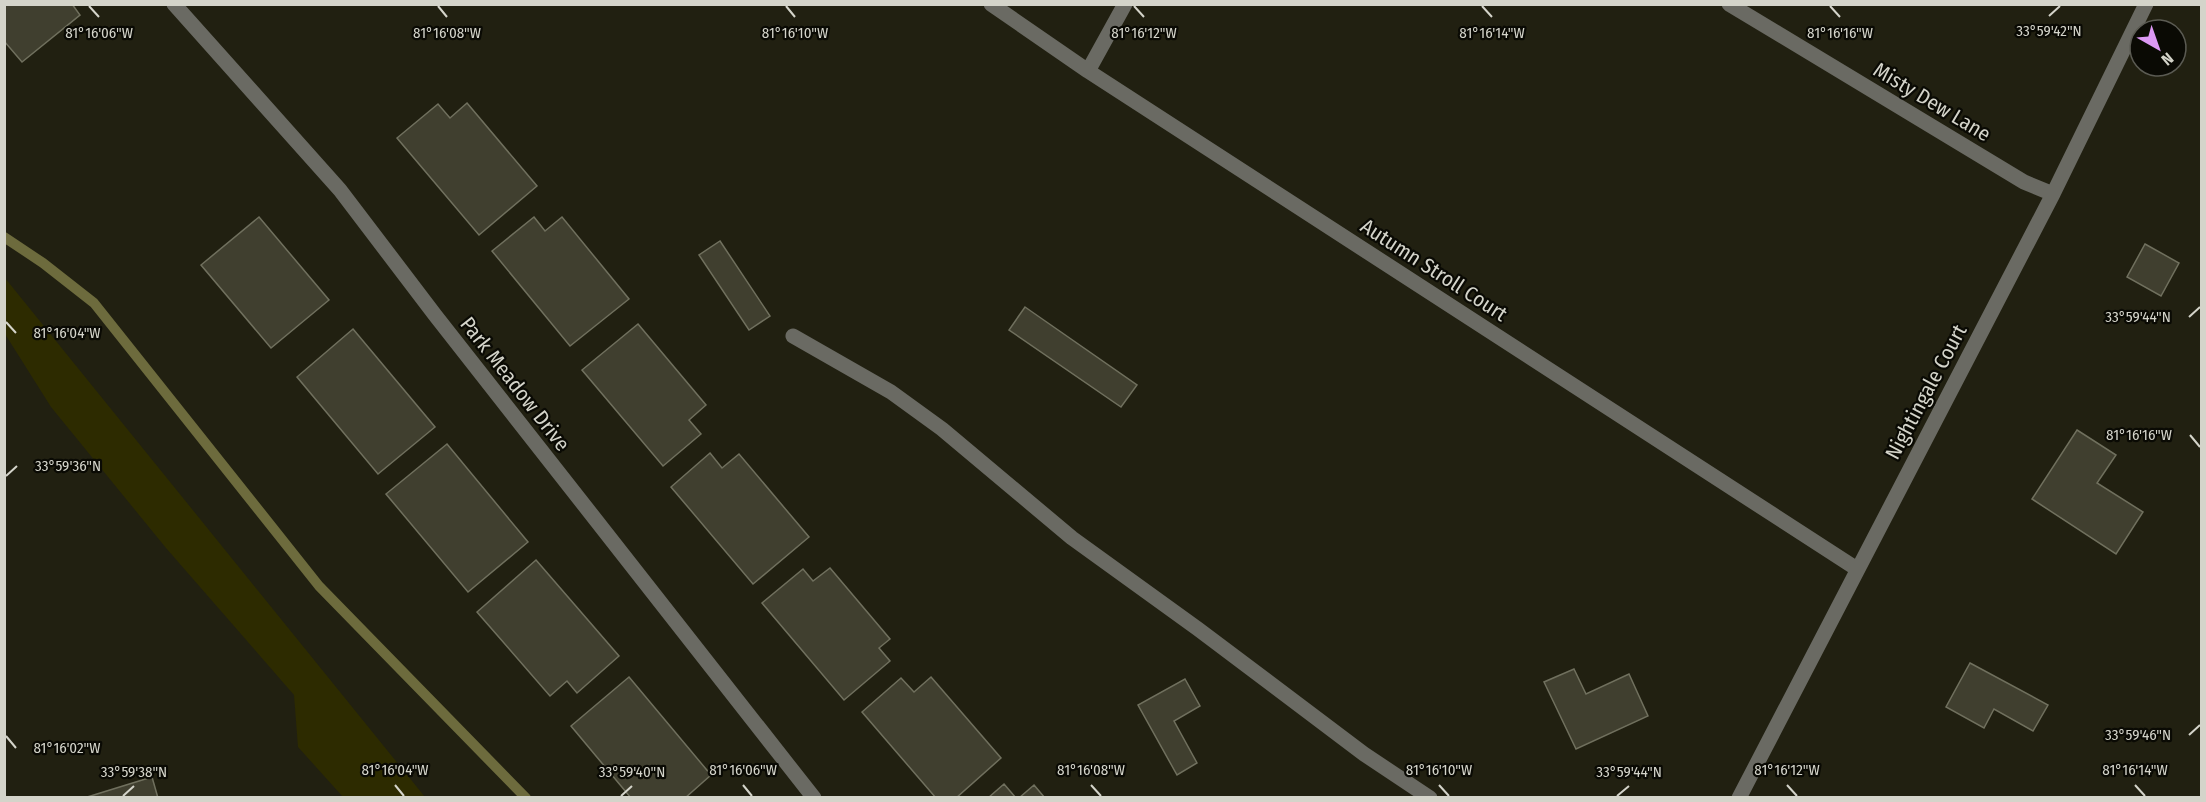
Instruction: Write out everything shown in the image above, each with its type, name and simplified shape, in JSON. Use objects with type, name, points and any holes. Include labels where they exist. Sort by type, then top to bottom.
[{"type":"street","name":"Park Meadow Drive","points":[[174,4],[340,190],[814,798]]},
{"type":"street","name":"Autumn Stroll Court","points":[[991,4],[1088,71],[1857,569]]},
{"type":"street","points":[[1088,71],[1125,4]]},
{"type":"street","name":"Misty Dew Lane","points":[[1729,4],[2024,182],[2053,194]]},
{"type":"street","name":"Nightingale Court","points":[[1739,798],[2053,194],[2146,4]]},
{"type":"street","points":[[793,336],[900,398],[942,429],[1072,538],[1364,754],[1430,798]]},
{"type":"shaded area","points":[[4,278],[425,797],[343,797],[298,747],[294,695],[166,548],[51,407],[5,334]]},
{"type":"building","points":[[4,4],[72,4],[80,15],[22,62],[4,41]]},
{"type":"building","points":[[467,103],[537,186],[479,235],[397,138],[438,104],[450,118]]},
{"type":"building","points":[[259,217],[329,300],[271,348],[201,265]]},
{"type":"building","points":[[534,217],[545,231],[562,217],[629,299],[570,346],[492,251]]},
{"type":"building","points":[[720,241],[770,316],[749,330],[699,255]]},
{"type":"building","points":[[2145,244],[2179,263],[2161,296],[2127,277]]},
{"type":"building","points":[[1025,307],[1137,385],[1121,407],[1009,330]]},
{"type":"building","points":[[638,324],[706,405],[689,420],[701,434],[663,466],[582,370]]},
{"type":"building","points":[[353,329],[435,427],[378,474],[297,377]]},
{"type":"building","points":[[2077,430],[2116,455],[2097,483],[2143,512],[2116,554],[2032,499]]},
{"type":"building","points":[[447,444],[528,542],[468,592],[386,494]]},
{"type":"building","points":[[710,453],[722,468],[739,454],[809,537],[753,584],[671,487]]},
{"type":"building","points":[[536,560],[619,656],[577,693],[567,681],[550,696],[477,612]]},
{"type":"building","points":[[830,568],[890,639],[879,648],[890,661],[844,700],[762,603],[803,569],[813,581]]},
{"type":"building","points":[[1970,663],[2048,705],[2033,731],[1994,709],[1984,728],[1946,707]]},
{"type":"building","points":[[1574,669],[1586,694],[1629,674],[1648,716],[1576,749],[1544,682]]},
{"type":"building","points":[[629,677],[711,775],[685,798],[631,798],[571,726]]},
{"type":"building","points":[[931,677],[1001,758],[956,798],[936,798],[862,712],[901,678],[914,692]]},
{"type":"building","points":[[1185,679],[1200,706],[1174,721],[1197,763],[1177,775],[1138,705]]},
{"type":"building","points":[[152,777],[158,798],[84,798]]},
{"type":"building","points":[[1004,784],[1016,798],[988,798]]},
{"type":"building","points":[[1034,785],[1045,798],[1019,798]]},
{"type":"waterway","points":[[4,237],[43,263],[94,303],[319,586],[526,798]]}]
